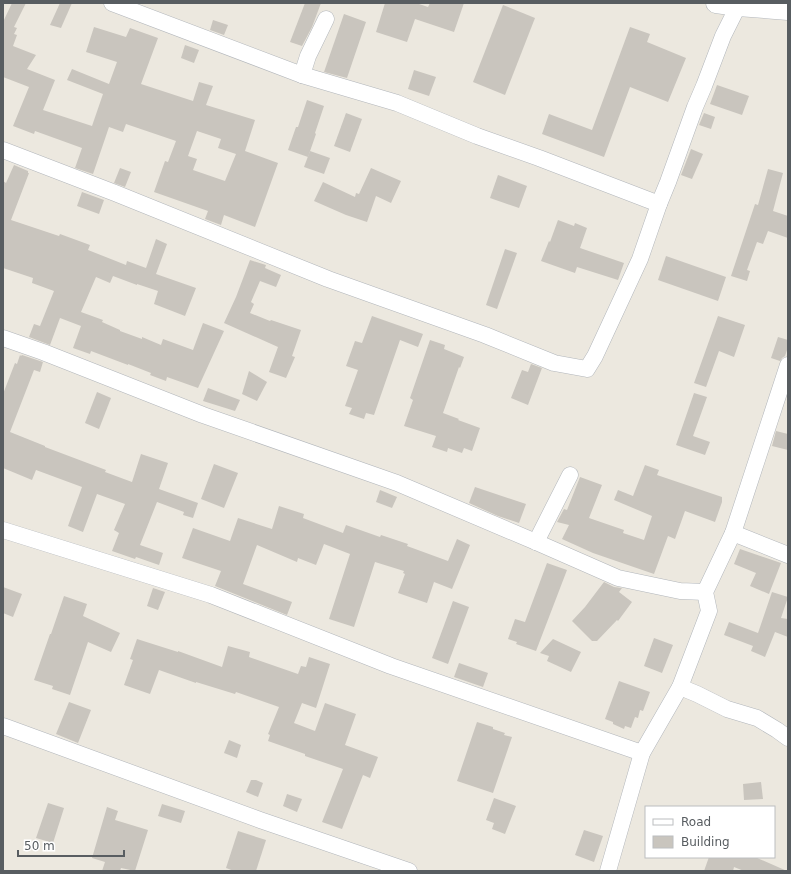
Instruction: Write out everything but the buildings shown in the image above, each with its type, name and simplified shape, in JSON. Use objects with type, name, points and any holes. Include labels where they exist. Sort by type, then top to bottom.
[{"type":"street","points":[[112,3],[302,75],[397,103],[476,136],[540,158],[659,204]]},
{"type":"street","points":[[716,3],[788,10]]},
{"type":"street","points":[[3,150],[115,193],[328,279],[485,335],[554,363],[587,369],[595,356],[640,259],[695,107],[723,36],[738,6]]},
{"type":"street","points":[[302,75],[308,56],[326,19]]},
{"type":"street","points":[[3,338],[43,352],[203,415],[397,483],[618,578],[680,591],[705,592]]},
{"type":"street","points":[[608,871],[642,753],[680,687],[709,611],[705,592],[733,533],[788,365]]},
{"type":"street","points":[[536,542],[570,475]]},
{"type":"street","points":[[3,530],[211,595],[391,666],[642,753]]},
{"type":"street","points":[[733,533],[788,555]]},
{"type":"street","points":[[680,687],[727,709],[757,718],[788,738]]},
{"type":"street","points":[[3,726],[260,820],[409,871]]}]
